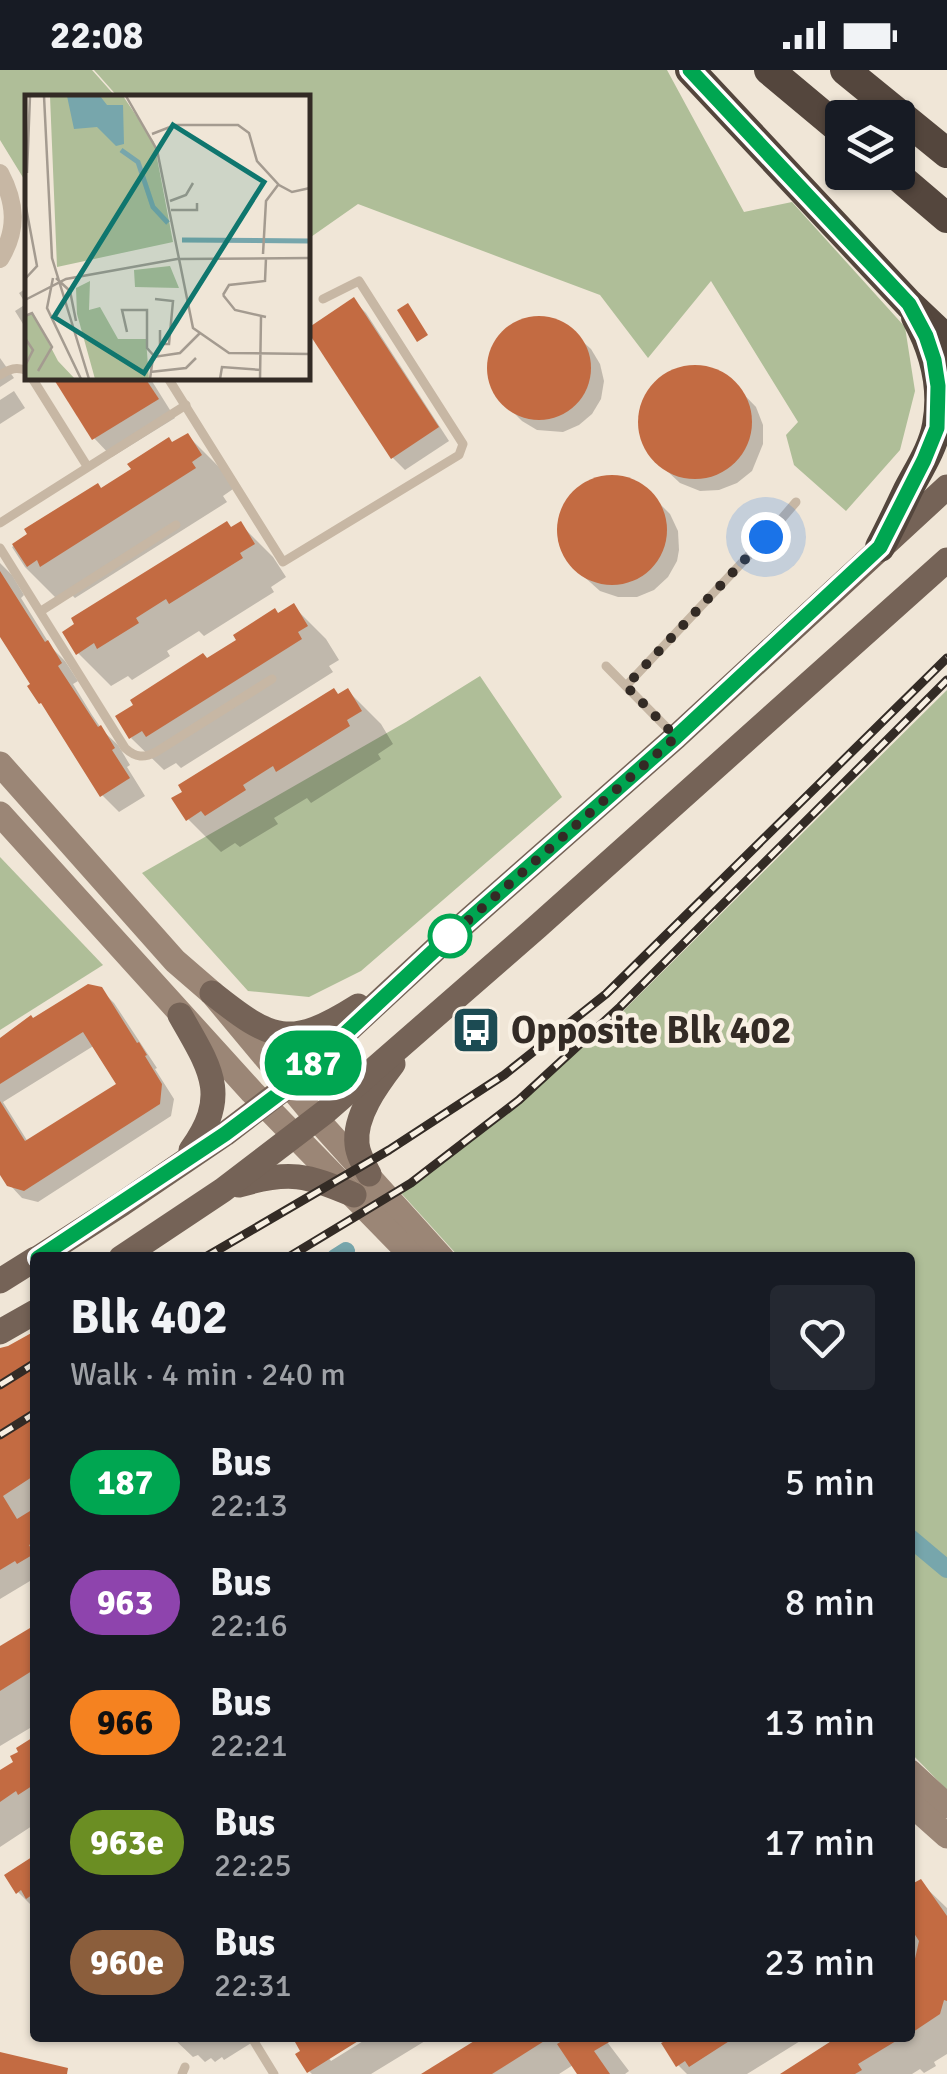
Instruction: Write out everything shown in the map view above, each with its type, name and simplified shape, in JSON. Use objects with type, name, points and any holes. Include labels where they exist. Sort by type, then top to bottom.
[{"type":"highway","points":[[690,70],[947,340]]},
{"type":"highway","points":[[770,70],[825,116]]},
{"type":"highway","points":[[845,70],[947,153]]},
{"type":"highway","points":[[914,190],[947,218]]},
{"type":"highway","points":[[880,547],[937,428],[934,360],[909,304]]},
{"type":"main road","points":[[46,1252],[122,1204],[289,1086],[947,487]]},
{"type":"main road","points":[[130,1252],[296,1136],[947,560]]},
{"type":"main road","points":[[0,764],[175,960],[212,994],[317,1118],[410,1252]]},
{"type":"main road","points":[[0,814],[265,1105],[296,1136],[361,1185],[435,1252]]},
{"type":"main road","points":[[212,994],[263,1029],[275,1034],[295,1034],[341,1017],[418,966]]},
{"type":"main road","points":[[180,1015],[208,1069],[214,1101],[208,1125],[182,1162]]},
{"type":"main road","points":[[361,1185],[356,1142],[361,1117],[390,1068],[432,1019]]},
{"type":"main road","points":[[224,1190],[292,1175],[361,1185]]},
{"type":"main road","points":[[0,1281],[30,1262]]},
{"type":"main road","points":[[0,1332],[30,1315]]},
{"type":"main road","points":[[915,1777],[947,1806]]},
{"type":"main road","points":[[915,1807],[947,1836]]},
{"type":"street","points":[[0,173],[13,202],[9,237],[0,259]]},
{"type":"lane","points":[[169,380],[283,562],[459,455],[464,444],[359,280],[323,299]]},
{"type":"lane","points":[[0,375],[9,369],[25,370]]},
{"type":"lane","points":[[33,380],[87,466]]},
{"type":"lane","points":[[2,516],[186,404]]},
{"type":"lane","points":[[626,686],[796,502]]},
{"type":"lane","points":[[41,611],[176,526]]},
{"type":"lane","points":[[0,548],[126,748],[138,756],[156,752],[272,679]]},
{"type":"lane","points":[[606,666],[676,737]]},
{"type":"lane","points":[[254,2042],[274,2074]]},
{"type":"green space","points":[[0,70],[92,70],[114,95],[25,95],[25,181],[0,140]]},
{"type":"green space","points":[[94,70],[667,70],[744,212],[792,202],[905,327],[915,391],[900,450],[846,511],[794,465],[786,435],[798,422],[711,281],[648,358],[600,295],[358,204],[310,238],[310,95],[116,95]]},
{"type":"green space","points":[[480,676],[562,797],[361,971],[309,997],[248,991],[142,873],[406,722]]},
{"type":"green space","points":[[947,690],[947,1790],[915,1757],[915,1252],[454,1252],[401,1193],[526,1097],[623,1011]]},
{"type":"green space","points":[[0,857],[103,965],[0,1030]]},
{"type":"building","points":[[354,297],[439,427],[391,459],[310,335],[310,327]]},
{"type":"building","points":[[408,303],[428,335],[417,342],[397,310]]},
{"type":"building","points":[[539,316],[559,320],[576,331],[587,348],[591,368],[587,388],[576,405],[559,416],[539,420],[519,416],[502,405],[491,388],[487,368],[491,348],[502,331],[519,320]]},
{"type":"building","points":[[695,365],[727,374],[743,390],[752,422],[743,454],[727,470],[695,479],[663,470],[647,454],[638,422],[647,390],[663,374]]},
{"type":"building","points":[[54,380],[146,380],[159,399],[92,440]]},
{"type":"building","points":[[188,433],[202,455],[192,462],[196,468],[40,567],[37,560],[27,567],[12,544],[27,534],[24,529],[98,483],[101,488],[131,469],[127,464],[169,437],[172,442]]},
{"type":"building","points":[[612,475],[633,479],[651,491],[663,509],[667,530],[663,551],[651,569],[633,581],[612,585],[591,581],[573,569],[561,551],[557,530],[561,509],[573,491],[591,479]]},
{"type":"building","points":[[227,521],[231,527],[241,521],[255,544],[240,553],[243,558],[169,604],[166,599],[136,618],[139,623],[97,649],[94,643],[76,655],[62,632],[74,624],[71,618]]},
{"type":"building","points":[[0,571],[45,642],[48,640],[62,663],[58,666],[98,727],[101,725],[130,778],[100,797],[27,686],[30,684],[0,637]]},
{"type":"building","points":[[294,603],[308,626],[298,632],[302,639],[146,737],[142,731],[129,739],[115,716],[133,705],[130,700],[203,653],[207,658],[236,640],[233,635],[275,608],[278,613]]},
{"type":"building","points":[[334,688],[338,694],[348,688],[362,711],[347,720],[350,726],[276,772],[273,766],[243,785],[246,790],[205,816],[201,811],[186,821],[171,798],[182,792],[178,785]]},
{"type":"building","points":[[88,984],[102,987],[147,1055],[162,1084],[160,1104],[24,1191],[7,1186],[0,1175],[0,1101],[25,1141],[116,1084],[83,1032],[0,1084],[0,1038],[31,1015],[33,1018]]},
{"type":"building","points":[[30,1334],[30,1478],[3,1496],[17,1519],[30,1511],[30,1556],[0,1570],[0,1348]]},
{"type":"building","points":[[30,1628],[30,1672],[0,1691],[0,1646]]},
{"type":"building","points":[[30,1739],[30,1787],[0,1802],[0,1770],[13,1762],[10,1756],[18,1752],[16,1748]]},
{"type":"building","points":[[30,1858],[30,1896],[26,1899],[21,1890],[16,1894],[4,1875]]},
{"type":"building","points":[[921,1879],[947,1916],[947,2001],[944,2000],[940,2014],[915,2031],[915,1959],[919,1941],[915,1935],[915,1882]]},
{"type":"building","points":[[295,2042],[357,2042],[307,2073],[295,2054],[300,2051]]},
{"type":"building","points":[[473,2042],[543,2042],[492,2074],[421,2074]]},
{"type":"building","points":[[609,2042],[594,2051],[610,2074],[577,2074],[557,2044]]},
{"type":"building","points":[[728,2042],[689,2067],[685,2061],[676,2067],[661,2043]]},
{"type":"building","points":[[830,2042],[894,2042],[858,2064],[862,2070],[855,2074],[780,2074]]},
{"type":"building","points":[[0,2052],[68,2068],[67,2074],[0,2074]]},
{"type":"waterway","points":[[915,1542],[947,1569]]},
{"type":"railway","points":[[214,1252],[389,1150],[504,1075],[606,994],[947,658]]},
{"type":"railway","points":[[297,1252],[411,1183],[519,1100],[620,1007],[947,680]]},
{"type":"railway","points":[[0,1385],[30,1366]]},
{"type":"railway","points":[[0,1435],[30,1416]]},
{"type":"bus line","name":"187","points":[[47,1252],[225,1134],[289,1086],[880,547],[937,428],[938,386],[926,336],[909,304],[690,70]]},
{"type":"place","name":"Opposite Blk 402","points":[[476,1030]]},
{"type":"route","points":[[450,936],[439,946],[676,737],[626,686],[766,537]]}]
